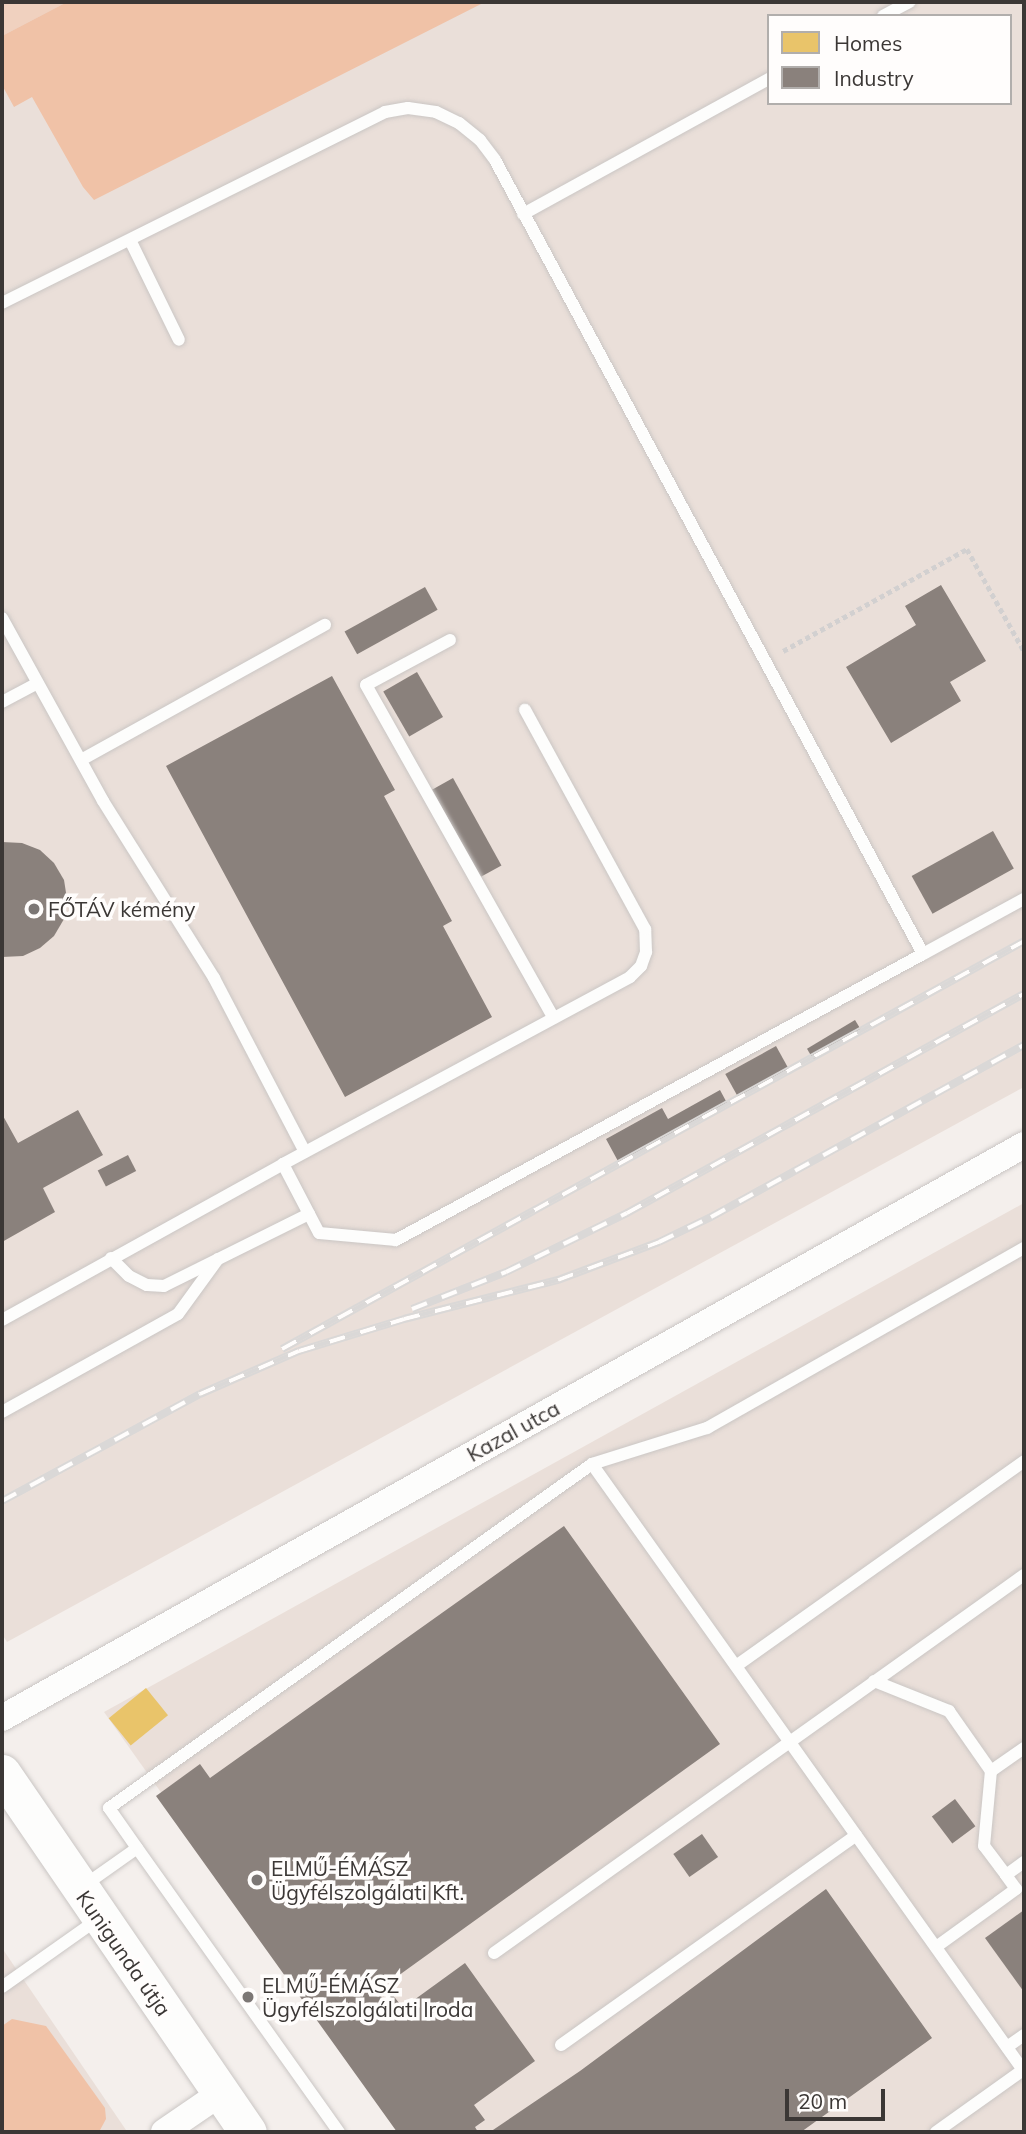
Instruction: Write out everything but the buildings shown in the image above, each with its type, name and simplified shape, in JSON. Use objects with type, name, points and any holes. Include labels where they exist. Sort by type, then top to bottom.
[{"type":"street","name":"Kazal utca","points":[[2,1718],[1024,1145]]},
{"type":"street","name":"Kunigunda útja","points":[[2,1773],[89,1904],[248,2132]]},
{"type":"street","points":[[164,2132],[221,2093]]},
{"type":"lane","points":[[887,14],[909,2]]},
{"type":"lane","points":[[523,214],[767,80]]},
{"type":"lane","points":[[2,303],[385,112],[408,108],[436,112],[459,123],[480,140],[495,160],[923,954]]},
{"type":"lane","points":[[130,240],[179,340]]},
{"type":"lane","points":[[2,618],[81,760],[214,978],[305,1152]]},
{"type":"lane","points":[[81,760],[325,625]]},
{"type":"lane","points":[[450,640],[366,685],[554,1018]]},
{"type":"lane","points":[[2,702],[37,683]]},
{"type":"lane","points":[[2,1320],[282,1164],[631,977],[641,966],[646,952],[645,929],[525,710]]},
{"type":"lane","points":[[282,1164],[319,1233],[396,1240],[1024,899]]},
{"type":"lane","points":[[111,1258],[129,1276],[147,1285],[164,1286],[309,1214]]},
{"type":"lane","points":[[339,2132],[109,1808],[592,1464],[707,1428],[1024,1248]]},
{"type":"lane","points":[[2,1412],[178,1314],[218,1259]]},
{"type":"lane","points":[[736,1666],[1024,1461]]},
{"type":"lane","points":[[592,1464],[1023,2070],[936,2132]]},
{"type":"lane","points":[[494,1953],[1024,1575]]},
{"type":"lane","points":[[874,1681],[949,1711],[991,1771],[984,1846],[1016,1889],[936,1947]]},
{"type":"lane","points":[[991,1771],[1024,1748]]},
{"type":"lane","points":[[561,2045],[856,1835]]},
{"type":"lane","points":[[2,1987],[89,1904],[137,1848]]},
{"type":"lane","points":[[1006,1875],[1024,1862]]},
{"type":"lane","points":[[1007,2047],[1024,2035]]},
{"type":"path","points":[[765,660],[967,548],[1024,651]]},
{"type":"shaded area","points":[[2,2],[1024,2],[1024,1087],[7,1642],[2,1634]]},
{"type":"shaded area","points":[[2,2],[67,2],[2,36]]},
{"type":"shaded area","points":[[67,2],[485,2],[94,200],[83,187],[32,97],[14,107],[2,85],[2,36]]},
{"type":"shaded area","points":[[1024,1203],[1024,2132],[402,2132],[104,1712]]},
{"type":"shaded area","points":[[2,1948],[126,2130],[124,2132],[2,2132]]},
{"type":"shaded area","points":[[12,2019],[46,2026],[105,2108],[106,2119],[99,2132],[2,2132],[2,2026]]},
{"type":"railway","points":[[282,1349],[1024,941]]},
{"type":"railway","points":[[412,1309],[506,1272],[627,1213],[1024,994]]},
{"type":"railway","points":[[2,1501],[200,1394],[299,1351],[404,1319],[558,1280],[659,1242],[711,1217],[1024,1045]]},
{"type":"place","name":"FŐTÁV kémény","points":[[34,909]]},
{"type":"place","name":"ELMŰ-ÉMÁSZ Ügyfélszolgálati Kft.","points":[[257,1880]]},
{"type":"place","name":"ELMŰ-ÉMÁSZ Ügyfélszolgálati Iroda","points":[[248,1997]]}]
